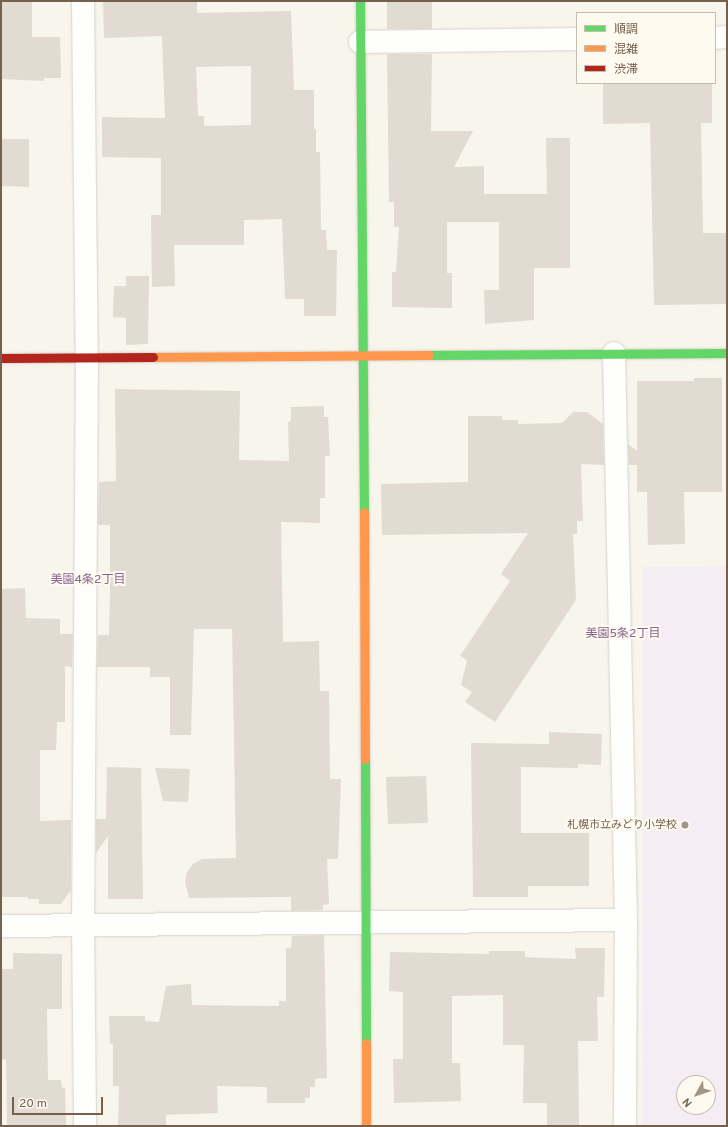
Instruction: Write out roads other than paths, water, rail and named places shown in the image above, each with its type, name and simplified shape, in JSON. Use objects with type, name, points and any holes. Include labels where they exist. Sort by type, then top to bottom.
[{"type":"street","points":[[82,1],[87,358],[83,925],[85,1126]]},
{"type":"street","points":[[360,1],[364,355],[366,1126]]},
{"type":"street","points":[[716,38],[727,37]]},
{"type":"street","points":[[360,42],[576,39]]},
{"type":"street","points":[[614,353],[626,920],[625,1126]]},
{"type":"street","points":[[1,358],[727,353]]},
{"type":"street","points":[[1,926],[626,920]]},
{"type":"place","name":"札幌市立みどり小学校","points":[[685,825]]},
{"type":"district","name":"美園4条2丁目","points":[[88,581]]},
{"type":"district","name":"美園5条2丁目","points":[[623,635]]}]
